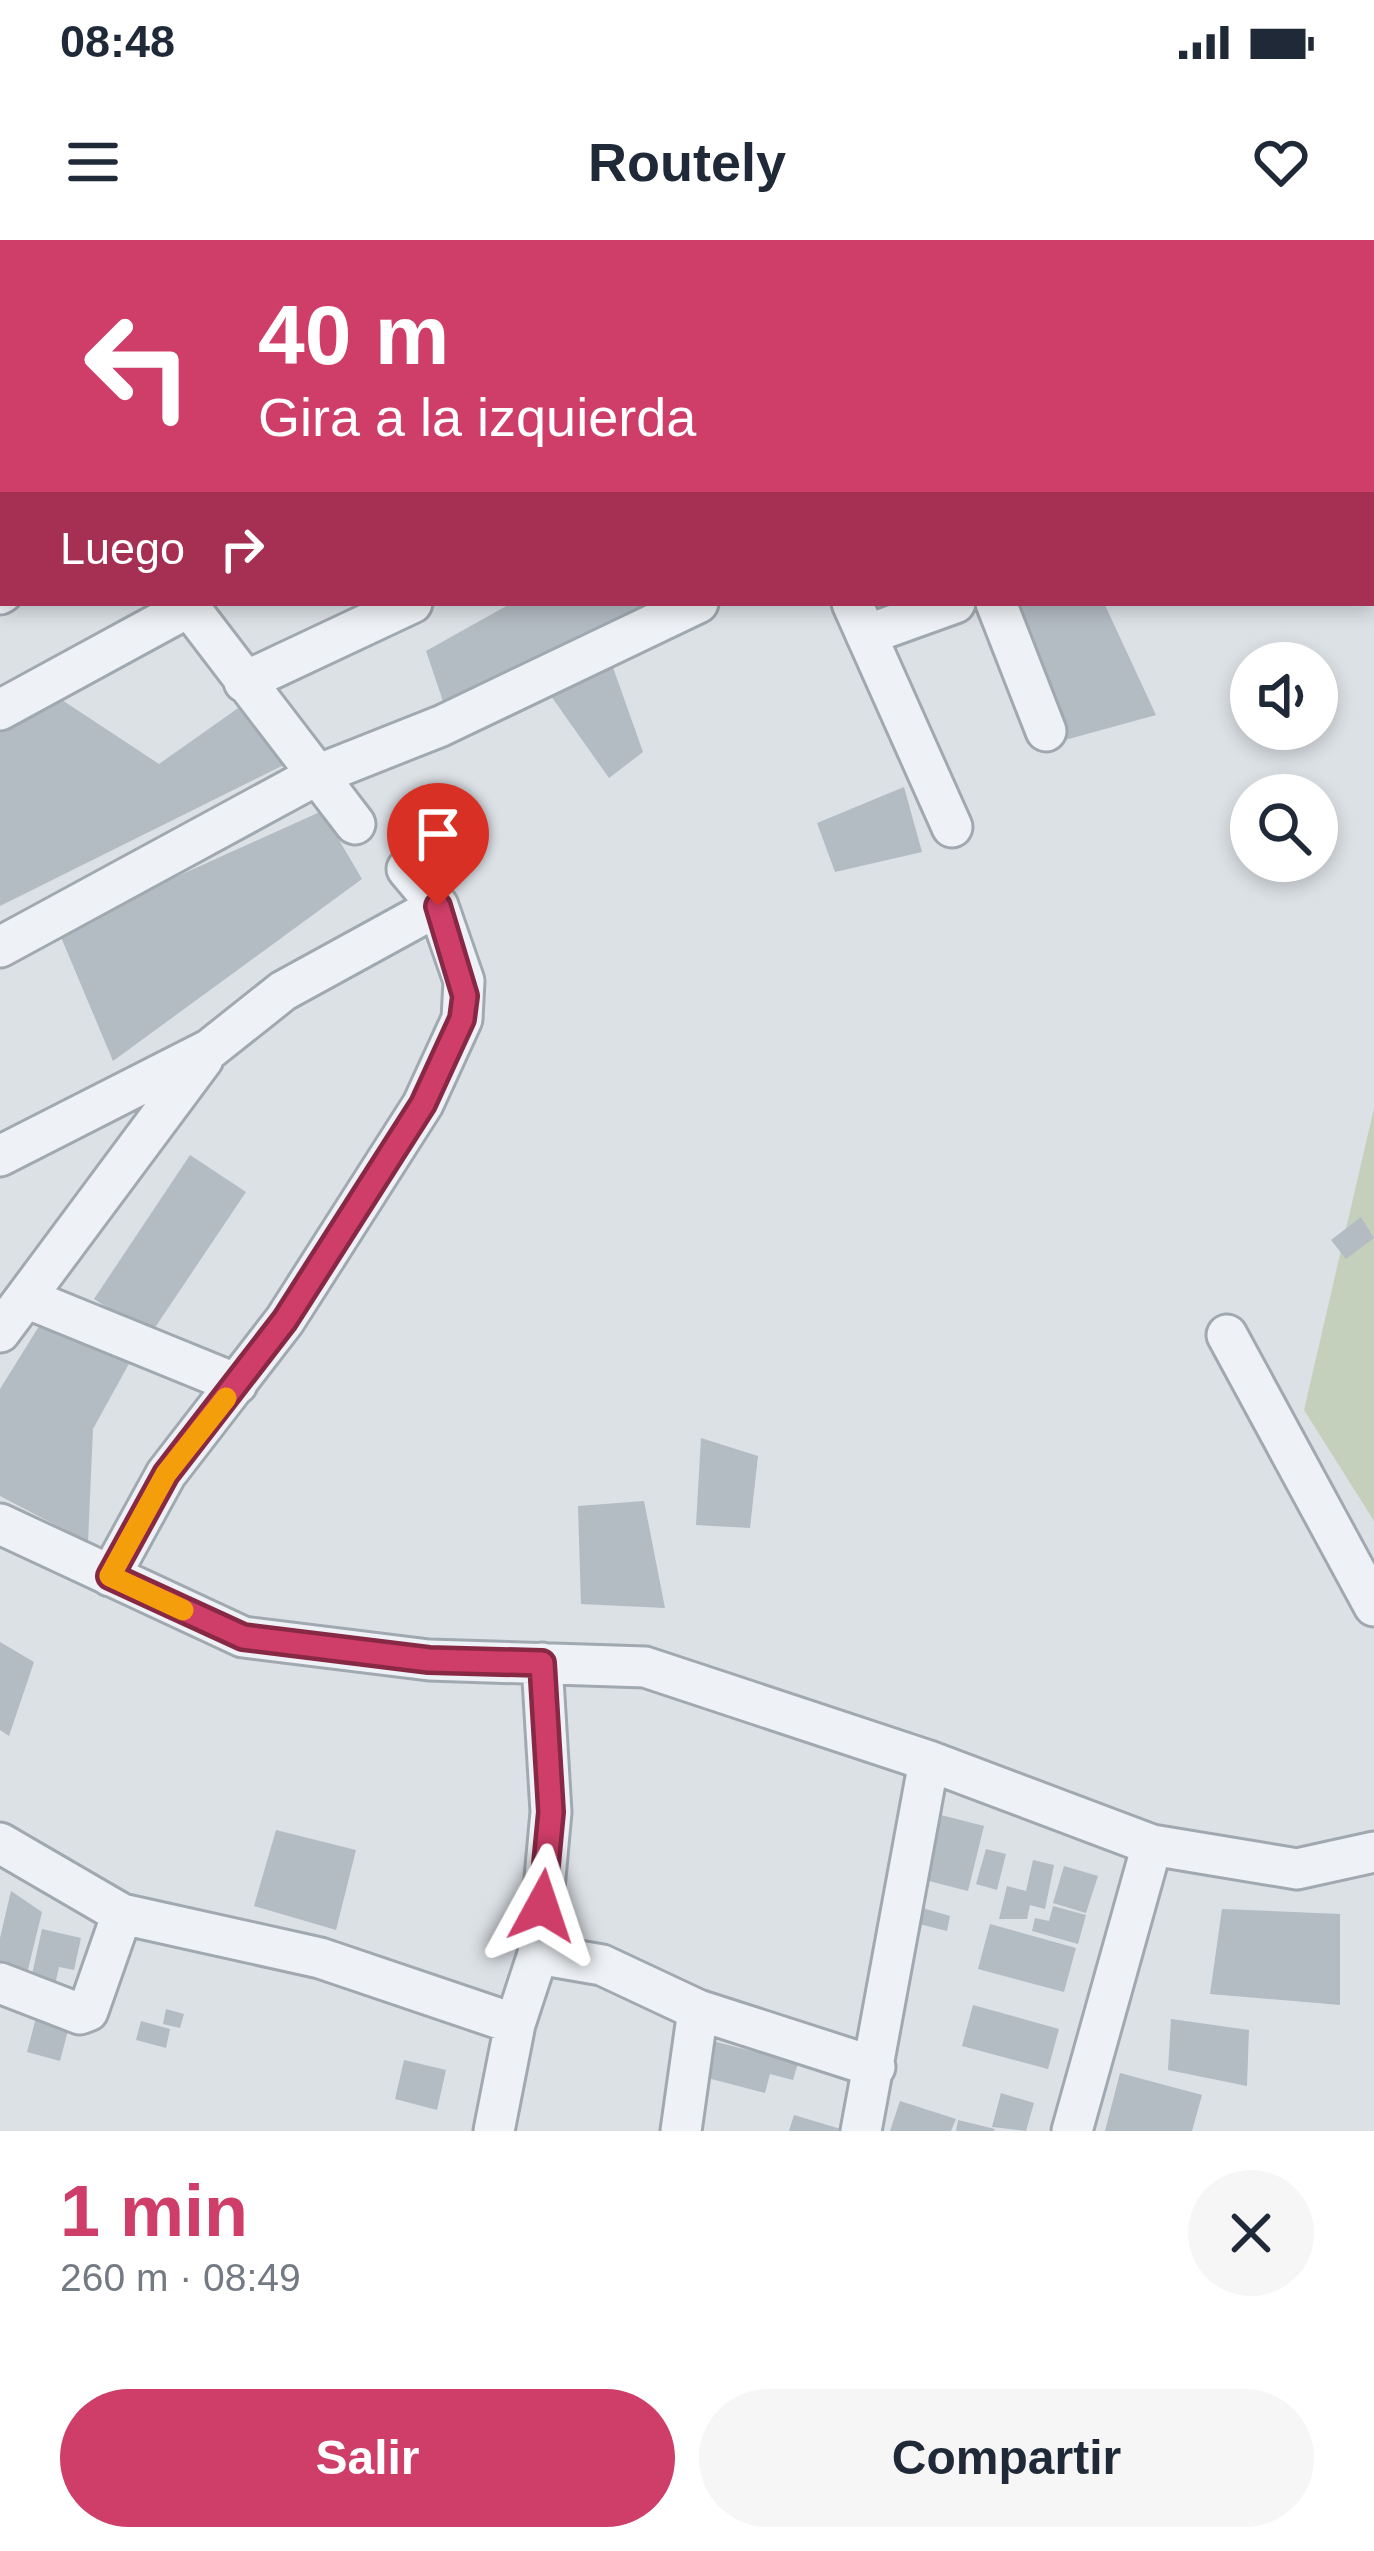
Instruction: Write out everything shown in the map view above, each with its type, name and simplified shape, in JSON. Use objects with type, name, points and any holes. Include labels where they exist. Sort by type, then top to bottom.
[{"type":"street","points":[[0,710],[186,606]]},
{"type":"street","points":[[189,606],[355,824]]},
{"type":"street","points":[[244,682],[406,606]]},
{"type":"street","points":[[0,947],[315,776],[441,726],[692,606]]},
{"type":"street","points":[[937,606],[859,619],[952,827]]},
{"type":"street","points":[[997,606],[1046,731]]},
{"type":"street","points":[[110,1576],[166,1474],[285,1320],[423,1104],[462,1019],[464,981],[438,906],[407,869]]},
{"type":"street","points":[[0,1156],[210,1049],[283,991],[438,906]]},
{"type":"street","points":[[0,1332],[210,1049]]},
{"type":"street","points":[[26,1298],[237,1384]]},
{"type":"street","points":[[1227,1335],[1374,1606]]},
{"type":"street","points":[[0,1524],[243,1637],[429,1660],[645,1667],[929,1761],[1152,1845],[1297,1869],[1374,1852]]},
{"type":"street","points":[[494,2131],[515,2024],[538,1954],[551,1812],[542,1663]]},
{"type":"street","points":[[861,2131],[929,1761]]},
{"type":"street","points":[[0,1843],[122,1914],[320,1958],[515,2024]]},
{"type":"street","points":[[1072,2131],[1152,1845]]},
{"type":"street","points":[[0,1983],[80,2014],[88,2011],[122,1914]]},
{"type":"street","points":[[538,1954],[602,1965],[698,2010],[875,2067]]},
{"type":"street","points":[[681,2131],[698,2010]]},
{"type":"green space","points":[[1374,1108],[1374,1521],[1304,1410]]},
{"type":"building","points":[[507,606],[671,606],[446,710],[426,651]]},
{"type":"building","points":[[1019,606],[1105,606],[1156,715],[1065,740]]},
{"type":"building","points":[[610,659],[643,752],[609,778],[546,689]]},
{"type":"building","points":[[59,698],[159,764],[251,699],[294,760],[0,906],[0,729]]},
{"type":"building","points":[[904,787],[922,852],[835,872],[817,823]]},
{"type":"building","points":[[322,811],[362,879],[113,1061],[58,930]]},
{"type":"building","points":[[190,1155],[246,1192],[150,1335],[94,1299]]},
{"type":"building","points":[[1361,1217],[1374,1238],[1346,1259],[1331,1240]]},
{"type":"building","points":[[46,1315],[136,1351],[93,1429],[88,1542],[0,1496],[0,1389]]},
{"type":"building","points":[[701,1438],[758,1456],[750,1528],[696,1525]]},
{"type":"building","points":[[644,1501],[665,1608],[581,1604],[578,1506]]},
{"type":"building","points":[[0,1642],[34,1662],[9,1736],[0,1730]]},
{"type":"building","points":[[941,1815],[984,1826],[968,1891],[925,1880]]},
{"type":"building","points":[[276,1830],[356,1850],[336,1930],[254,1906]]},
{"type":"building","points":[[986,1849],[1006,1854],[997,1890],[976,1884]]},
{"type":"building","points":[[1033,1860],[1054,1865],[1045,1909],[1030,1905],[1027,1919],[999,1919],[1007,1886],[1026,1891]]},
{"type":"building","points":[[1064,1866],[1098,1876],[1086,1913],[1053,1903]]},
{"type":"building","points":[[11,1891],[42,1912],[24,1986],[0,1974],[0,1938]]},
{"type":"building","points":[[1053,1906],[1086,1915],[1078,1944],[1032,1931],[1035,1918],[1049,1921]]},
{"type":"building","points":[[919,1907],[950,1916],[947,1931],[915,1923]]},
{"type":"building","points":[[1222,1909],[1340,1914],[1340,2005],[1210,1994]]},
{"type":"building","points":[[990,1924],[1076,1948],[1064,1992],[978,1969]]},
{"type":"building","points":[[42,1929],[81,1938],[74,1970],[59,1967],[53,1994],[29,1988]]},
{"type":"building","points":[[973,2005],[1059,2029],[1048,2069],[962,2046]]},
{"type":"building","points":[[166,2009],[184,2014],[180,2028],[163,2024]]},
{"type":"building","points":[[37,2014],[70,2023],[60,2061],[27,2052]]},
{"type":"building","points":[[1171,2019],[1249,2030],[1247,2086],[1168,2070]]},
{"type":"building","points":[[141,2021],[170,2029],[166,2048],[136,2040]]},
{"type":"building","points":[[709,2040],[798,2063],[793,2080],[770,2074],[765,2093],[700,2076]]},
{"type":"building","points":[[404,2060],[446,2070],[437,2110],[395,2099]]},
{"type":"building","points":[[1120,2073],[1202,2095],[1192,2131],[1105,2131]]},
{"type":"building","points":[[1001,2093],[1034,2103],[1026,2131],[992,2127]]},
{"type":"building","points":[[900,2101],[956,2119],[951,2131],[890,2131]]},
{"type":"building","points":[[794,2115],[844,2130],[844,2131],[789,2131]]},
{"type":"building","points":[[958,2120],[995,2129],[956,2131]]},
{"type":"slow traffic","points":[[183,1610],[110,1576],[166,1474],[226,1398]]},
{"type":"route","points":[[438,906],[465,996],[462,1019],[423,1104],[285,1320],[166,1474],[110,1576],[243,1637],[429,1660],[542,1663],[551,1812],[542,1906]]}]
